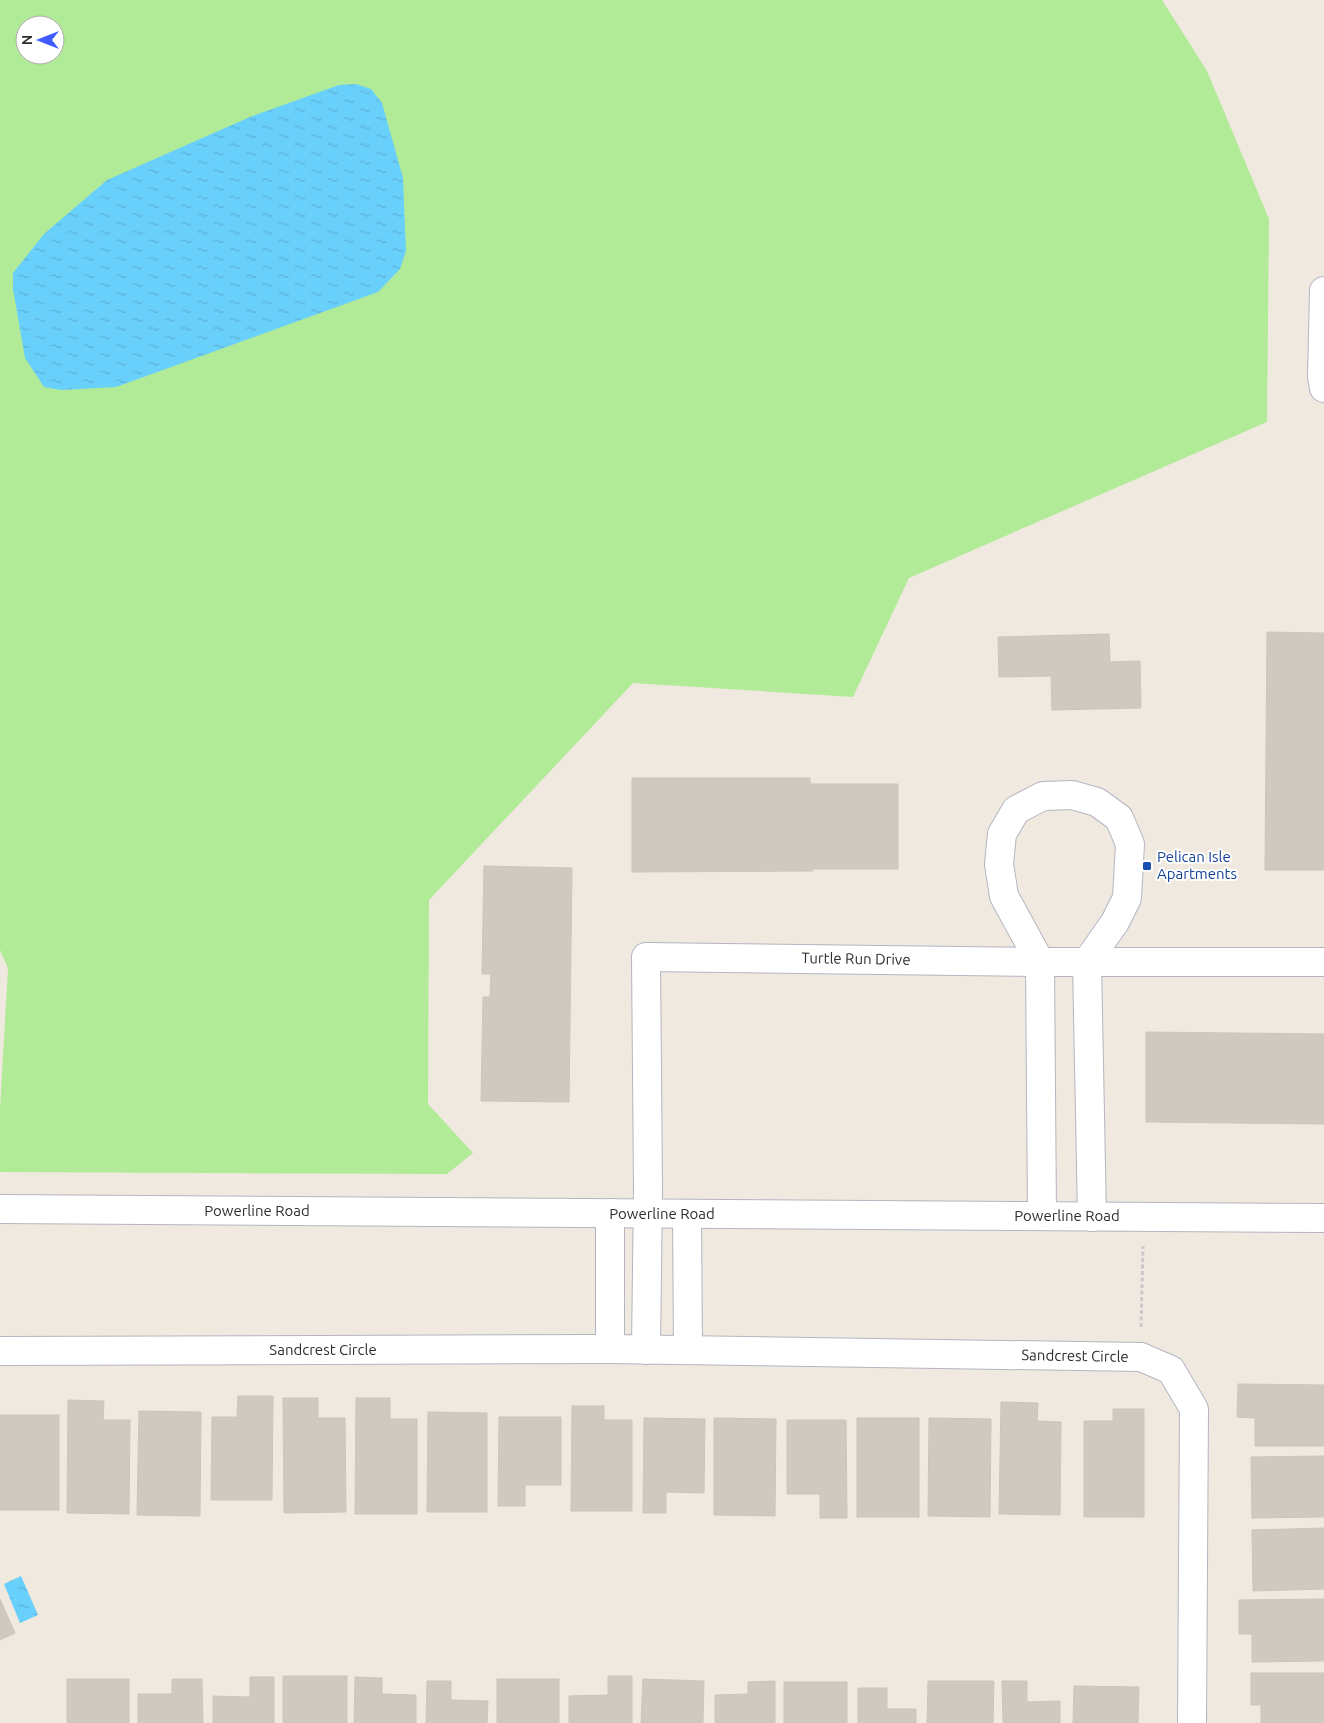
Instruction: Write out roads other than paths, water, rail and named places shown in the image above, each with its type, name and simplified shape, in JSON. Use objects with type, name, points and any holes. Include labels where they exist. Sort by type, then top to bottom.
[{"type":"street","points":[[1324,291],[1322,377],[1324,388]]},
{"type":"street","points":[[1042,1216],[1040,962],[1004,896],[999,864],[1002,834],[1016,810],[1042,796],[1072,795],[1097,802],[1119,818],[1130,844],[1126,898],[1114,922],[1087,962],[1092,1216]]},
{"type":"street","name":"Turtle Run Drive","points":[[647,1214],[646,957],[1040,962],[1324,962]]},
{"type":"street","name":"Powerline Road","points":[[0,1209],[1324,1218]]},
{"type":"street","points":[[610,1213],[610,1349]]},
{"type":"street","points":[[646,1350],[647,1214]]},
{"type":"street","points":[[687,1214],[688,1350]]},
{"type":"street","name":"Sandcrest Circle","points":[[0,1351],[610,1349],[1141,1358],[1171,1370],[1194,1409],[1192,1723]]},
{"type":"water","points":[[356,84],[371,89],[382,103],[403,178],[406,251],[400,269],[378,292],[116,387],[61,390],[44,387],[25,358],[13,289],[13,273],[44,234],[107,180],[250,117],[339,85]]},
{"type":"water","points":[[21,1576],[38,1615],[20,1623],[4,1584]]},
{"type":"place","name":"Pelican Isle Apartments","points":[[1147,866]]}]
